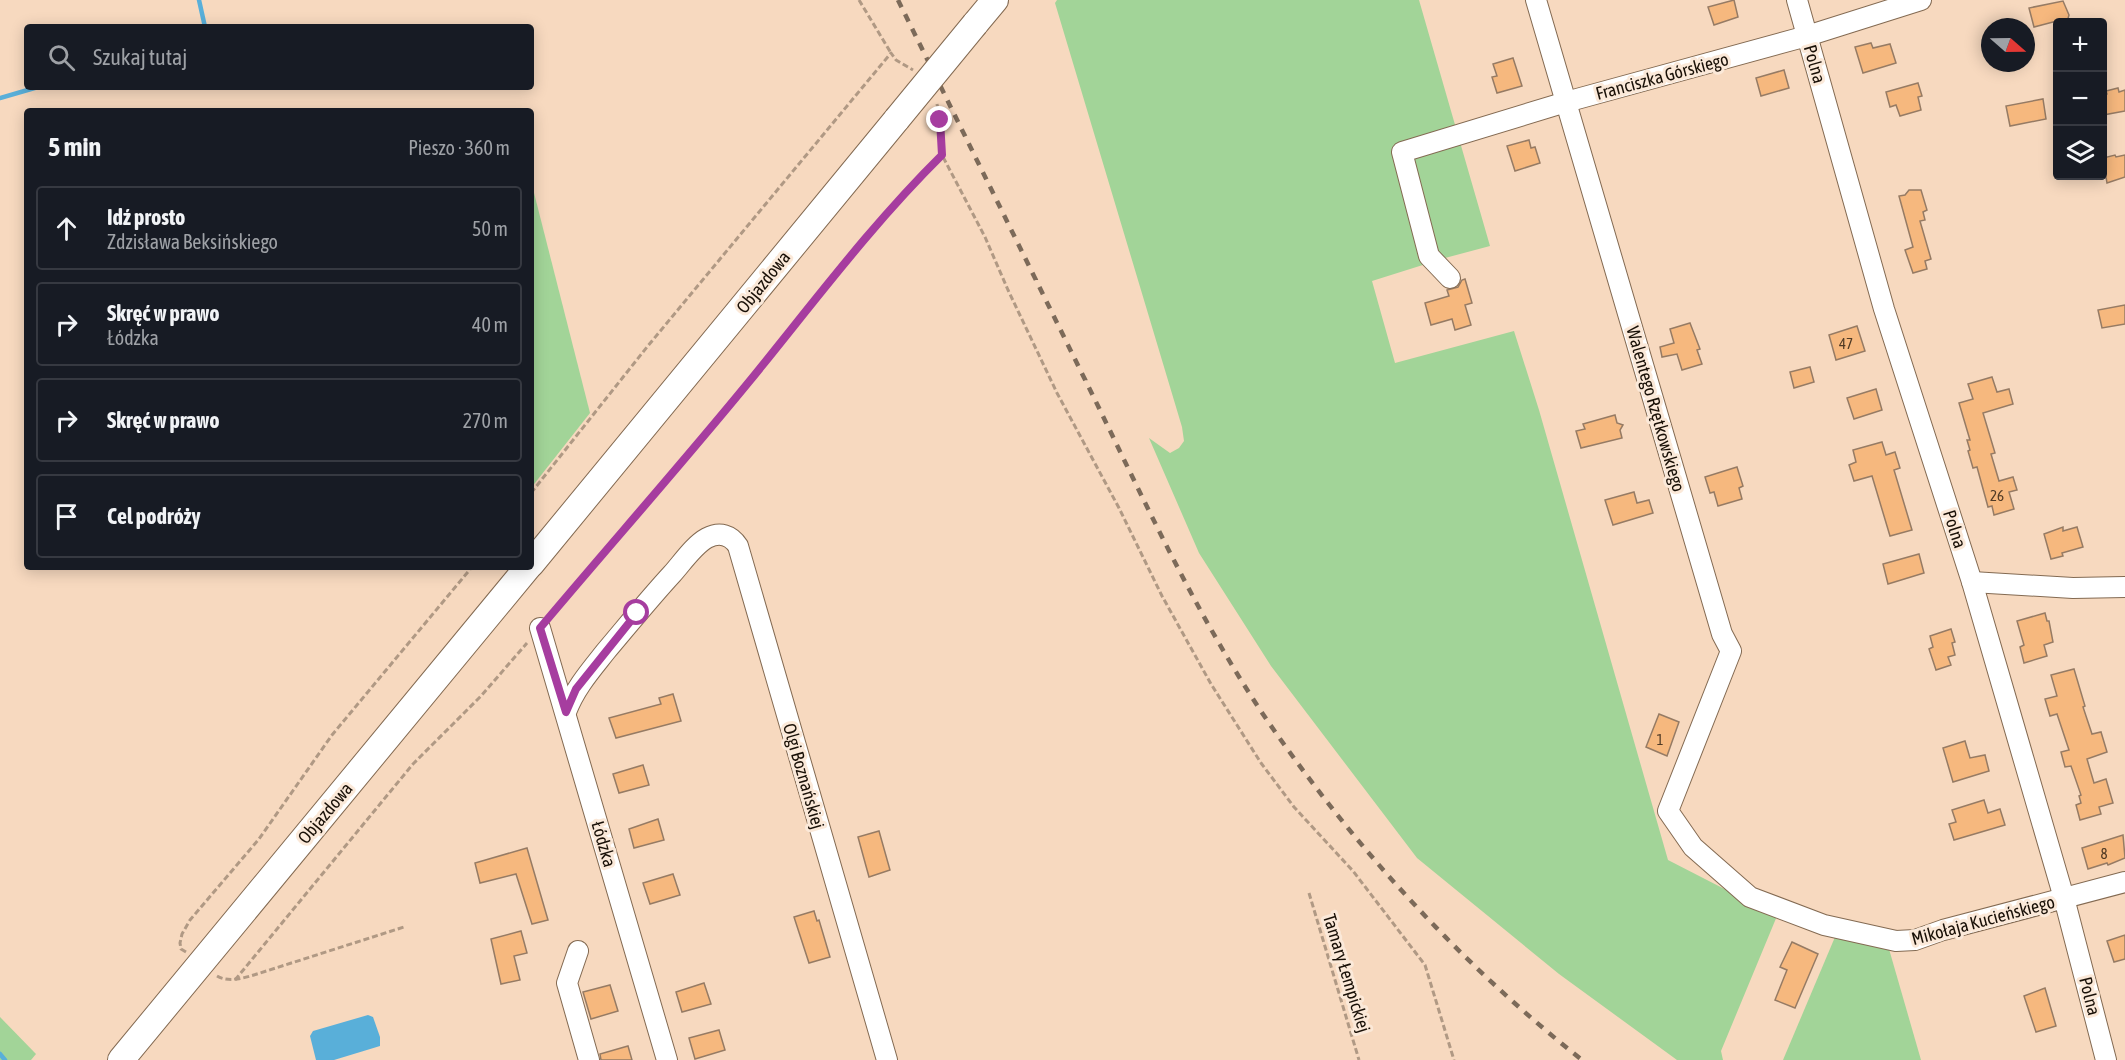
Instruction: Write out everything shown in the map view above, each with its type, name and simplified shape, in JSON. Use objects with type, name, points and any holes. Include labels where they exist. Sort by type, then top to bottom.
[{"type":"main road","name":"Objazdowa","points":[[534,560],[995,0]]},
{"type":"main road","name":"Objazdowa","points":[[122,1060],[526,570]]},
{"type":"street","name":"Walentego Rzętkowskiego","points":[[1536,0],[1722,634],[1731,651],[1668,811]]},
{"type":"street","name":"Polna","points":[[1797,0],[1884,309],[1972,582],[2064,898],[2106,1060]]},
{"type":"street","name":"Franciszka Górskiego","points":[[1450,278],[1429,256],[1402,152],[1566,102],[1807,36],[1921,0]]},
{"type":"street","name":"Olgi Boznańskiej","points":[[566,712],[576,689],[637,613],[693,551],[706,538],[715,535],[733,538],[738,546],[886,1060]]},
{"type":"street","points":[[1972,582],[2073,588],[2125,587]]},
{"type":"street","name":"Łódzka","points":[[540,628],[667,1060]]},
{"type":"street","name":"Mikołaja Kucieńskiego","points":[[1668,811],[1693,847],[1750,897],[1824,925],[1896,941],[1915,940],[1943,930],[2125,882]]},
{"type":"street","points":[[578,951],[567,983],[589,1060]]},
{"type":"path","points":[[859,0],[891,54],[896,60],[914,71]]},
{"type":"path","points":[[534,489],[647,347],[891,54]]},
{"type":"path","points":[[935,97],[943,137],[942,155],[985,237],[1057,393],[1119,508],[1162,596],[1212,684],[1261,763],[1294,807],[1353,871],[1425,965],[1454,1060]]},
{"type":"path","points":[[235,980],[413,764],[481,696],[706,434],[904,192],[942,155]]},
{"type":"path","points":[[404,927],[235,980],[220,979],[181,949],[180,943],[190,920],[259,839],[332,735],[469,570]]},
{"type":"path","name":"Tamary Łempickiej","points":[[1309,893],[1359,1060]]},
{"type":"green space","points":[[1057,0],[1419,0],[1490,246],[1372,281],[1395,363],[1514,331],[1539,410],[1668,860],[1777,916],[1721,1051],[1723,1060],[1677,1060],[1559,974],[1417,858],[1271,666],[1199,553],[1149,438],[1170,453],[1179,448],[1184,441],[1182,427],[1055,3]]},
{"type":"green space","points":[[534,193],[590,413],[534,484]]},
{"type":"green space","points":[[1835,937],[1889,949],[1921,1060],[1783,1060]]},
{"type":"green space","points":[[0,1017],[36,1054],[31,1060],[0,1060]]},
{"type":"water","points":[[368,1015],[373,1017],[380,1037],[380,1046],[334,1060],[316,1060],[310,1036],[313,1031]]},
{"type":"building","points":[[1734,0],[1738,17],[1714,25],[1708,7]]},
{"type":"building","points":[[2063,1],[2069,15],[2068,18],[2053,18],[2053,22],[2035,27],[2035,18],[2032,18],[2029,8]]},
{"type":"building","points":[[1871,43],[1873,48],[1890,44],[1896,63],[1863,73],[1855,47]]},
{"type":"building","points":[[1513,58],[1522,86],[1497,93],[1492,77],[1497,76],[1493,64]]},
{"type":"building","points":[[1784,70],[1789,88],[1761,96],[1756,78]]},
{"type":"building","points":[[1918,83],[1922,96],[1918,97],[1921,110],[1900,116],[1896,105],[1890,107],[1886,92]]},
{"type":"building","points":[[2118,88],[2119,92],[2125,90],[2125,111],[2107,114],[2107,91]]},
{"type":"building","points":[[2043,99],[2046,119],[2010,126],[2006,106]]},
{"type":"building","points":[[1529,140],[1531,148],[1535,147],[1540,163],[1515,171],[1507,146]]},
{"type":"building","points":[[2125,155],[2125,177],[2107,183],[2107,157]]},
{"type":"building","points":[[1909,190],[1921,190],[1927,210],[1923,212],[1925,220],[1920,221],[1931,259],[1925,261],[1927,269],[1913,273],[1905,250],[1913,247],[1899,196],[1905,195]]},
{"type":"building","points":[[1465,279],[1472,303],[1465,305],[1471,325],[1455,330],[1452,319],[1431,325],[1425,303],[1449,296],[1447,290],[1458,287]]},
{"type":"building","points":[[2125,305],[2125,324],[2102,328],[2098,310]]},
{"type":"building","points":[[1690,323],[1700,349],[1697,350],[1702,364],[1682,370],[1677,354],[1662,357],[1660,347],[1674,343],[1670,329]]},
{"type":"building","points":[[1857,326],[1865,351],[1836,360],[1829,335]]},
{"type":"building","points":[[1810,367],[1814,382],[1794,388],[1790,372]]},
{"type":"building","points":[[1992,377],[1997,392],[2009,389],[2013,404],[1983,413],[1995,453],[1991,454],[1999,481],[2013,477],[2017,490],[2009,492],[2014,509],[1994,515],[1992,506],[1988,507],[1977,467],[1973,468],[1968,451],[1970,450],[1967,440],[1970,440],[1959,403],[1973,399],[1968,384]]},
{"type":"building","points":[[1876,389],[1882,410],[1854,419],[1847,398]]},
{"type":"building","points":[[1615,415],[1617,423],[1623,425],[1620,430],[1622,438],[1581,448],[1576,431],[1585,429],[1583,424]]},
{"type":"building","points":[[1882,442],[1886,455],[1895,452],[1900,468],[1894,470],[1912,530],[1890,536],[1872,476],[1854,481],[1849,465],[1856,462],[1853,450]]},
{"type":"building","points":[[1737,467],[1743,486],[1739,488],[1742,499],[1718,506],[1714,492],[1710,493],[1705,477]]},
{"type":"building","points":[[1634,492],[1637,503],[1649,500],[1653,513],[1613,525],[1605,500]]},
{"type":"building","points":[[2063,527],[2063,531],[2077,527],[2083,547],[2051,559],[2044,534]]},
{"type":"building","points":[[1919,554],[1924,573],[1888,584],[1883,564]]},
{"type":"building","points":[[2045,613],[2053,642],[2044,645],[2047,656],[2024,663],[2020,647],[2024,645],[2017,621]]},
{"type":"building","points":[[1951,629],[1955,642],[1952,643],[1955,655],[1948,657],[1951,665],[1936,670],[1929,649],[1933,647],[1930,636]]},
{"type":"building","points":[[2074,669],[2092,734],[2101,732],[2107,752],[2087,759],[2094,783],[2106,779],[2113,803],[2099,807],[2101,814],[2080,820],[2076,805],[2081,803],[2079,796],[2081,795],[2071,766],[2065,767],[2061,752],[2069,750],[2057,714],[2050,716],[2045,699],[2057,696],[2051,675]]},
{"type":"building","points":[[673,694],[681,721],[616,738],[609,718],[661,704],[659,698]]},
{"type":"building","points":[[1659,714],[1679,722],[1667,756],[1646,747]]},
{"type":"building","points":[[1965,741],[1970,758],[1985,755],[1989,771],[1953,782],[1943,748]]},
{"type":"building","points":[[643,765],[649,785],[619,793],[613,774]]},
{"type":"building","points":[[1984,800],[1988,813],[2000,809],[2005,825],[1954,840],[1949,824],[1956,822],[1952,810]]},
{"type":"building","points":[[658,819],[664,840],[634,848],[629,829]]},
{"type":"building","points":[[879,831],[890,870],[869,877],[858,837]]},
{"type":"building","points":[[2123,835],[2125,858],[2108,865],[2107,863],[2088,869],[2082,848]]},
{"type":"building","points":[[527,848],[548,920],[532,924],[516,874],[480,883],[475,863]]},
{"type":"building","points":[[673,874],[680,895],[650,904],[643,883]]},
{"type":"building","points":[[814,911],[830,957],[809,963],[794,917]]},
{"type":"building","points":[[521,931],[527,953],[514,956],[520,980],[501,984],[491,939]]},
{"type":"building","points":[[2125,935],[2125,959],[2114,962],[2107,941]]},
{"type":"building","points":[[1792,942],[1818,954],[1795,1008],[1775,1000],[1787,970],[1780,967]]},
{"type":"building","points":[[704,983],[711,1004],[682,1012],[676,992]]},
{"type":"building","points":[[610,985],[618,1011],[591,1019],[583,992]]},
{"type":"building","points":[[2045,988],[2056,1026],[2036,1032],[2024,996]]},
{"type":"building","points":[[719,1030],[725,1050],[695,1059],[689,1038]]},
{"type":"building","points":[[628,1046],[632,1060],[601,1060],[600,1054]]},
{"type":"waterway","points":[[199,0],[204,24]]},
{"type":"waterway","points":[[0,98],[28,90]]},
{"type":"waterway","points":[[0,1054],[5,1060]]},
{"type":"railway","points":[[898,0],[1158,529],[1199,608],[1245,686],[1269,723],[1338,816],[1413,903],[1494,985],[1582,1060]]},
{"type":"route","points":[[637,613],[576,689],[566,712],[540,628],[706,434],[904,192],[942,155],[943,137],[940,120]]}]
